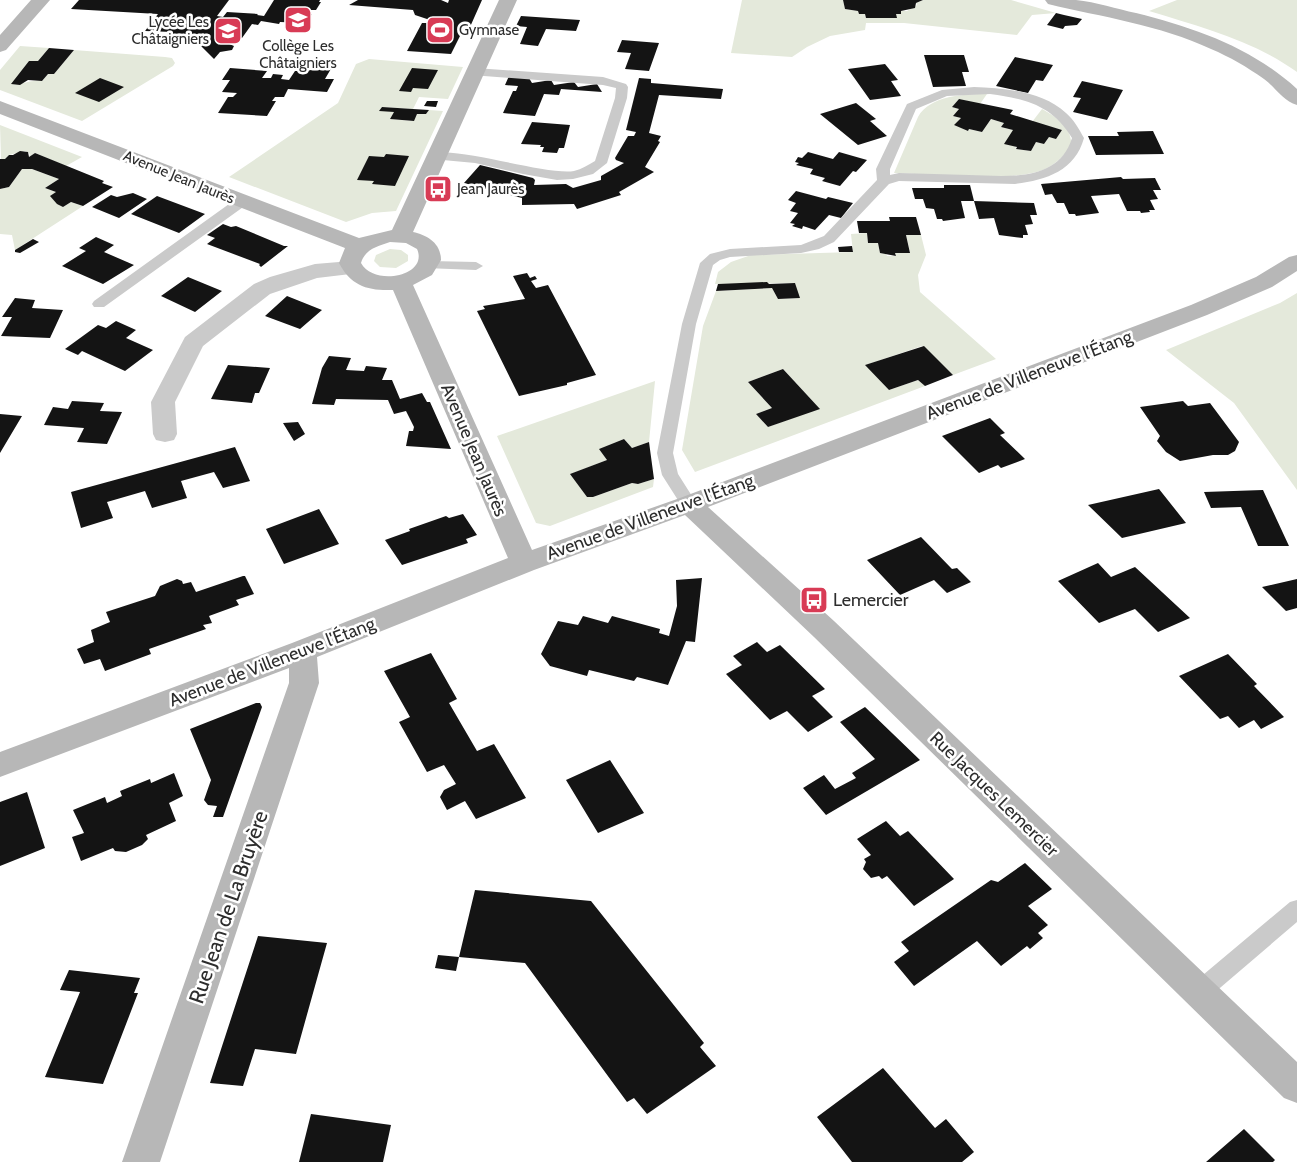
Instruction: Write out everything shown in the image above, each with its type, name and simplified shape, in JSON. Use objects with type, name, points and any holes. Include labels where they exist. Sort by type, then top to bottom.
[{"type":"street","points":[[0,46],[41,0]]},
{"type":"street","points":[[400,236],[508,0]]},
{"type":"street","points":[[1054,0],[1166,28],[1227,49],[1258,67],[1287,88],[1297,99]]},
{"type":"street","name":"Avenue Jean Jaurès","points":[[0,107],[241,202],[359,246]]},
{"type":"street","points":[[400,236],[422,242],[429,249],[432,256],[430,265],[418,275],[401,282],[370,282],[361,278],[351,268],[349,261],[352,253],[359,246],[377,238],[400,236]]},
{"type":"street","name":"Avenue de Villeneuve l'Étang","points":[[0,765],[302,651],[524,564],[689,504],[1199,310],[1264,282],[1297,262]]},
{"type":"street","points":[[165,434],[163,402],[193,342],[262,289],[315,271],[351,268]]},
{"type":"street","name":"Avenue Jean Jaurès","points":[[401,282],[524,564]]},
{"type":"street","name":"Rue Jacques Lemercier","points":[[689,504],[831,636],[1297,1086]]},
{"type":"street","name":"Rue Jean de La Bruyère","points":[[141,1162],[304,683],[302,651]]},
{"type":"lane","points":[[437,156],[474,159],[552,176],[580,174],[595,169],[601,163],[621,98],[622,87],[604,81],[475,72]]},
{"type":"lane","points":[[689,504],[670,475],[665,453],[689,324],[707,263],[715,257],[730,253],[801,248],[829,239],[884,181],[899,178],[1015,180],[1034,178],[1070,160],[1076,149],[1078,138],[1060,113],[1042,103],[1020,95],[969,91],[947,93],[911,107],[883,170],[884,181]]},
{"type":"lane","points":[[99,304],[241,202]]},
{"type":"lane","points":[[430,265],[476,266]]},
{"type":"lane","points":[[1199,992],[1297,909]]},
{"type":"shaded area","points":[[742,0],[843,0],[845,9],[865,14],[866,18],[896,18],[896,14],[901,14],[901,11],[907,11],[923,0],[1011,0],[1056,13],[1032,15],[1017,35],[904,23],[866,23],[865,30],[830,36],[792,57],[731,53]]},
{"type":"shaded area","points":[[1177,0],[1297,0],[1297,72],[1262,51],[1244,43],[1149,11]]},
{"type":"shaded area","points":[[20,46],[49,48],[38,61],[29,61],[12,84],[42,81],[48,74],[54,74],[74,50],[165,57],[172,58],[175,63],[82,121],[0,90],[0,70]]},
{"type":"shaded area","points":[[369,59],[463,67],[448,99],[419,97],[413,109],[382,107],[380,110],[394,112],[390,119],[413,121],[417,114],[426,114],[429,110],[443,111],[396,211],[372,213],[346,222],[229,177],[338,103],[356,64]]},
{"type":"shaded area","points":[[987,94],[980,104],[959,99],[952,107],[959,109],[953,116],[961,118],[955,125],[968,131],[969,129],[982,132],[991,119],[1004,123],[1001,127],[1013,130],[1016,149],[1031,151],[1036,142],[1044,144],[1049,137],[1056,138],[1062,130],[1032,122],[1042,109],[1058,119],[1067,129],[1070,134],[1071,147],[1053,165],[1045,169],[1013,176],[949,176],[894,173],[918,117],[931,104],[959,95]]},
{"type":"shaded area","points":[[0,125],[82,157],[66,166],[35,153],[29,157],[30,154],[25,151],[1,159]]},
{"type":"shaded area","points":[[22,169],[32,169],[59,179],[45,188],[56,192],[63,207],[71,202],[83,206],[15,250],[12,235],[0,234],[0,189],[9,187]]},
{"type":"shaded area","points":[[867,233],[868,243],[878,243],[880,253],[887,256],[896,256],[895,253],[910,252],[906,235],[921,235],[926,255],[918,275],[920,292],[996,359],[953,375],[922,346],[866,365],[889,390],[918,380],[925,386],[695,472],[682,450],[703,326],[716,291],[772,288],[778,299],[799,298],[795,283],[715,284],[718,272],[731,262],[751,255],[853,252],[851,234]],"holes":[[[783,369],[819,408],[768,427],[756,414],[772,408],[748,382]]]},
{"type":"shaded area","points":[[390,249],[401,250],[408,255],[408,261],[396,268],[380,267],[374,261],[376,255]]},
{"type":"shaded area","points":[[1297,293],[1297,490],[1234,403],[1166,350],[1280,303]]},
{"type":"shaded area","points":[[655,381],[649,442],[632,448],[624,439],[600,449],[607,460],[571,474],[587,497],[593,497],[632,483],[638,484],[654,479],[653,487],[550,526],[536,523],[497,436]]},
{"type":"building","points":[[79,0],[229,0],[217,16],[223,17],[227,12],[264,16],[274,0],[320,0],[319,2],[321,2],[316,10],[311,10],[309,14],[312,14],[306,23],[280,22],[279,24],[261,21],[258,25],[252,24],[242,38],[231,38],[227,43],[234,46],[232,50],[220,52],[214,59],[195,40],[198,37],[171,35],[173,32],[145,31],[158,14],[71,9]]},
{"type":"building","name":"Gymnase","points":[[358,0],[441,0],[448,3],[449,0],[482,0],[470,27],[465,26],[451,54],[407,51],[422,23],[428,23],[430,20],[415,15],[413,10],[349,5]]},
{"type":"building","points":[[843,0],[923,0],[916,3],[915,8],[901,11],[901,14],[896,14],[897,18],[866,18],[865,14],[859,14],[858,11],[845,9]]},
{"type":"building","points":[[1056,13],[1082,19],[1077,25],[1065,26],[1063,29],[1047,25]]},
{"type":"building","points":[[521,16],[580,20],[576,31],[546,29],[538,46],[520,44],[527,27],[516,26]]},
{"type":"building","points":[[622,40],[659,43],[649,71],[625,69],[631,53],[617,52]]},
{"type":"building","points":[[49,48],[74,50],[54,74],[48,74],[42,81],[28,80],[20,85],[11,84],[29,61],[38,61]]},
{"type":"building","points":[[924,55],[964,55],[969,72],[962,72],[966,86],[933,87]]},
{"type":"building","points":[[1015,57],[1053,65],[1043,81],[1036,80],[1028,93],[996,86]]},
{"type":"building","points":[[885,64],[898,80],[891,81],[901,96],[870,100],[848,69]]},
{"type":"building","points":[[308,65],[332,67],[325,79],[334,79],[327,92],[288,89],[284,97],[275,97],[272,101],[276,101],[267,116],[218,113],[228,97],[233,97],[237,93],[222,92],[230,80],[222,80],[230,68],[267,71],[262,78],[271,78],[273,74],[283,75],[281,79],[289,80],[295,71],[304,71]]},
{"type":"building","points":[[412,68],[438,70],[428,89],[413,88],[411,92],[399,91]]},
{"type":"building","points":[[509,76],[529,78],[532,83],[551,80],[554,85],[574,82],[578,87],[597,84],[602,92],[561,89],[559,95],[544,94],[535,116],[503,113],[513,91],[516,91],[518,86],[505,85]]},
{"type":"building","points":[[100,78],[124,87],[99,102],[75,93]]},
{"type":"building","points":[[639,78],[651,79],[651,83],[723,89],[721,99],[659,95],[649,133],[661,136],[658,141],[660,142],[645,167],[654,172],[619,192],[621,195],[577,209],[574,204],[522,205],[522,198],[464,183],[480,165],[533,178],[535,180],[534,185],[566,184],[573,188],[601,180],[601,176],[624,163],[615,158],[628,136],[634,136],[636,132],[626,130]]},
{"type":"building","points":[[1082,81],[1123,90],[1107,120],[1073,112],[1081,98],[1073,97]]},
{"type":"building","points":[[959,99],[1013,110],[1010,114],[1062,130],[1056,139],[1049,137],[1044,144],[1036,142],[1031,151],[1016,149],[1017,147],[1004,144],[1013,130],[1001,127],[1004,123],[991,119],[982,132],[969,129],[968,131],[954,125],[961,118],[953,116],[959,109],[952,107]]},
{"type":"building","points":[[427,101],[438,101],[436,107],[424,106]]},
{"type":"building","points":[[856,103],[876,119],[870,121],[887,136],[858,145],[820,114]]},
{"type":"building","points":[[382,107],[429,110],[426,114],[417,114],[414,121],[390,119],[394,112],[379,111]]},
{"type":"building","points":[[532,122],[570,125],[564,148],[559,148],[557,153],[542,152],[544,147],[540,147],[541,145],[521,144]]},
{"type":"building","points":[[1153,131],[1164,154],[1096,155],[1088,136],[1119,136],[1117,132]]},
{"type":"building","points":[[20,151],[28,152],[29,157],[35,153],[104,181],[102,183],[113,187],[83,206],[71,202],[63,207],[57,204],[50,196],[56,192],[45,188],[59,179],[32,169],[22,169],[9,187],[0,189],[0,159],[5,159],[9,155]]},
{"type":"building","points":[[808,152],[833,159],[839,152],[867,160],[856,172],[853,171],[840,186],[822,181],[825,178],[810,174],[813,169],[796,165],[799,163],[795,162],[798,157],[802,158]]},
{"type":"building","points":[[386,154],[409,156],[395,186],[372,184],[374,181],[357,180],[369,156],[384,157]]},
{"type":"building","points":[[1121,177],[1123,179],[1155,178],[1161,190],[1153,190],[1158,199],[1150,200],[1155,210],[1141,213],[1140,211],[1127,211],[1119,194],[1091,196],[1099,213],[1076,216],[1075,214],[1069,214],[1064,203],[1057,203],[1052,194],[1045,195],[1041,184]]},
{"type":"building","points":[[944,185],[970,185],[974,201],[961,201],[965,218],[943,221],[942,219],[937,219],[934,209],[926,208],[923,199],[915,199],[912,188],[944,188]]},
{"type":"building","points":[[796,191],[826,199],[828,197],[853,203],[841,218],[829,215],[815,230],[803,226],[802,229],[792,226],[795,224],[790,223],[798,213],[790,211],[796,203],[788,200]]},
{"type":"building","points":[[133,193],[147,199],[119,218],[92,207],[111,195],[117,197]]},
{"type":"building","points":[[157,196],[205,214],[179,233],[131,214]]},
{"type":"building","points":[[974,201],[1034,203],[1037,215],[1030,215],[1033,224],[1025,225],[1028,235],[1023,235],[1023,238],[999,235],[994,218],[979,219]]},
{"type":"building","points":[[889,217],[916,217],[921,235],[906,235],[910,253],[895,253],[896,256],[880,253],[878,243],[868,243],[867,233],[859,233],[857,221],[890,221]]},
{"type":"building","points":[[223,224],[231,227],[236,226],[288,246],[261,267],[260,264],[207,244],[215,238],[207,235]]},
{"type":"building","points":[[96,237],[114,245],[104,252],[134,265],[103,284],[62,266],[86,251],[79,248]]},
{"type":"building","points":[[33,239],[39,242],[20,253],[15,252],[15,250]]},
{"type":"building","points":[[852,246],[853,252],[839,252],[838,247]]},
{"type":"building","points":[[527,273],[530,278],[535,276],[537,279],[531,281],[536,288],[548,285],[596,375],[567,383],[567,385],[519,396],[477,311],[485,309],[483,306],[525,299],[513,276]]},
{"type":"building","points":[[188,277],[222,291],[195,312],[161,296]]},
{"type":"building","points":[[767,282],[769,284],[795,283],[800,298],[778,299],[772,288],[716,291],[718,284]]},
{"type":"building","points":[[287,296],[322,310],[300,329],[265,316]]},
{"type":"building","points":[[15,298],[35,300],[32,308],[63,310],[50,338],[1,336],[12,317],[2,317]]},
{"type":"building","points":[[116,321],[136,330],[126,338],[153,350],[125,371],[82,351],[78,355],[65,349],[98,325],[106,328]]},
{"type":"building","points":[[924,346],[953,375],[925,386],[918,380],[889,390],[865,365]]},
{"type":"building","points":[[329,356],[351,358],[346,370],[364,371],[366,366],[387,368],[382,380],[392,380],[400,399],[422,393],[427,402],[430,402],[451,449],[406,446],[409,431],[413,431],[414,427],[406,411],[394,414],[388,400],[336,399],[334,405],[312,404],[322,368]]},
{"type":"building","points":[[228,365],[270,368],[259,393],[255,393],[252,403],[211,399]]},
{"type":"building","points":[[783,369],[820,409],[768,427],[756,414],[772,408],[748,382]]},
{"type":"building","points":[[72,401],[104,403],[100,411],[122,412],[107,444],[77,442],[84,428],[44,425],[53,407],[68,409]]},
{"type":"building","points":[[1183,401],[1188,406],[1210,403],[1239,442],[1235,451],[1228,455],[1213,455],[1180,461],[1166,452],[1157,441],[1160,436],[1140,407]]},
{"type":"building","points":[[0,414],[22,416],[0,453]]},
{"type":"building","points":[[990,418],[1005,433],[1000,435],[1025,459],[1001,468],[998,465],[979,473],[942,436]]},
{"type":"building","points":[[298,422],[305,434],[294,441],[283,423]]},
{"type":"building","points":[[624,439],[632,448],[649,442],[654,479],[638,484],[632,483],[593,497],[587,497],[570,474],[607,460],[599,449]]},
{"type":"building","points":[[235,447],[250,481],[223,488],[214,472],[181,481],[187,498],[152,508],[145,491],[107,502],[113,518],[81,528],[71,492]]},
{"type":"building","points":[[1159,489],[1186,523],[1122,538],[1088,505]]},
{"type":"building","points":[[1263,490],[1289,546],[1258,546],[1241,507],[1211,508],[1204,492]]},
{"type":"building","points":[[319,509],[339,544],[284,564],[266,529]]},
{"type":"building","points":[[463,514],[477,535],[466,539],[468,543],[402,565],[385,540],[446,516],[449,518]]},
{"type":"building","points":[[921,537],[952,569],[957,568],[971,582],[947,593],[934,580],[900,595],[867,560]]},
{"type":"building","points":[[1098,563],[1111,577],[1135,567],[1190,618],[1158,632],[1135,609],[1099,623],[1058,581]]},
{"type":"building","points":[[245,576],[254,594],[236,600],[239,605],[209,616],[212,623],[203,625],[206,629],[149,649],[151,654],[105,671],[100,659],[84,664],[77,649],[94,642],[91,630],[110,622],[106,612],[155,596],[160,586],[177,579],[182,581],[183,584],[191,582],[196,592]]},
{"type":"building","points":[[702,578],[695,642],[686,641],[668,685],[637,677],[634,681],[589,670],[587,676],[550,666],[541,654],[558,621],[578,625],[583,616],[608,623],[612,616],[660,629],[659,633],[669,636],[677,606],[676,580]]},
{"type":"building","points":[[1297,579],[1297,608],[1286,611],[1262,587]]},
{"type":"building","points":[[757,642],[767,652],[780,645],[825,689],[812,696],[833,717],[808,732],[787,711],[770,720],[726,674],[742,665],[733,656]]},
{"type":"building","points":[[431,653],[457,699],[449,703],[477,751],[494,744],[526,798],[476,819],[465,801],[447,810],[440,797],[444,790],[456,784],[444,765],[427,772],[399,722],[410,717],[384,671]]},
{"type":"building","points":[[1228,654],[1257,684],[1254,686],[1284,717],[1261,729],[1254,720],[1239,728],[1228,716],[1220,719],[1179,676]]},
{"type":"building","points":[[260,703],[262,707],[223,817],[213,817],[217,806],[208,805],[204,800],[211,780],[190,729]]},
{"type":"building","points":[[865,707],[920,760],[826,815],[803,788],[824,775],[835,789],[856,778],[852,773],[875,759],[840,722]]},
{"type":"building","points":[[610,760],[644,813],[598,833],[566,780]]},
{"type":"building","points":[[174,773],[183,796],[169,803],[176,821],[146,835],[148,839],[142,845],[126,852],[115,851],[113,848],[81,861],[72,837],[84,833],[73,810],[105,797],[107,803],[122,796],[120,791],[150,779],[151,783]]},
{"type":"building","points":[[27,792],[45,848],[0,866],[0,802]]},
{"type":"building","points":[[886,821],[900,836],[908,831],[954,879],[914,906],[887,876],[882,879],[879,876],[871,878],[863,869],[866,862],[864,859],[871,855],[857,839]]},
{"type":"building","points":[[1025,863],[1052,889],[1028,906],[1048,925],[1038,933],[1043,938],[1030,949],[1027,946],[1001,966],[977,941],[914,986],[894,962],[909,951],[901,942],[991,880],[998,882]]},
{"type":"building","points":[[475,890],[591,901],[704,1043],[700,1047],[716,1066],[647,1114],[634,1098],[627,1102],[525,963],[459,957]]},
{"type":"building","points":[[258,936],[327,943],[296,1054],[255,1049],[243,1086],[210,1083]]},
{"type":"building","points":[[438,955],[459,957],[456,971],[435,968]]},
{"type":"building","points":[[69,970],[140,978],[134,993],[138,993],[103,1084],[45,1077],[80,992],[60,990]]},
{"type":"building","points":[[883,1068],[935,1128],[946,1119],[974,1152],[962,1162],[852,1162],[817,1117]]},
{"type":"building","points":[[311,1114],[391,1125],[383,1162],[299,1162]]},
{"type":"building","points":[[1244,1129],[1275,1160],[1273,1162],[1206,1162]]},
{"type":"place","name":"Collège Les Châtaigniers","points":[[298,20]]},
{"type":"place","name":"Gymnase","points":[[440,30]]},
{"type":"place","name":"Lycée Les Châtaigniers","points":[[228,31]]},
{"type":"place","name":"Jean Jaurès","points":[[438,189]]},
{"type":"place","name":"Lemercier","points":[[814,600]]}]
